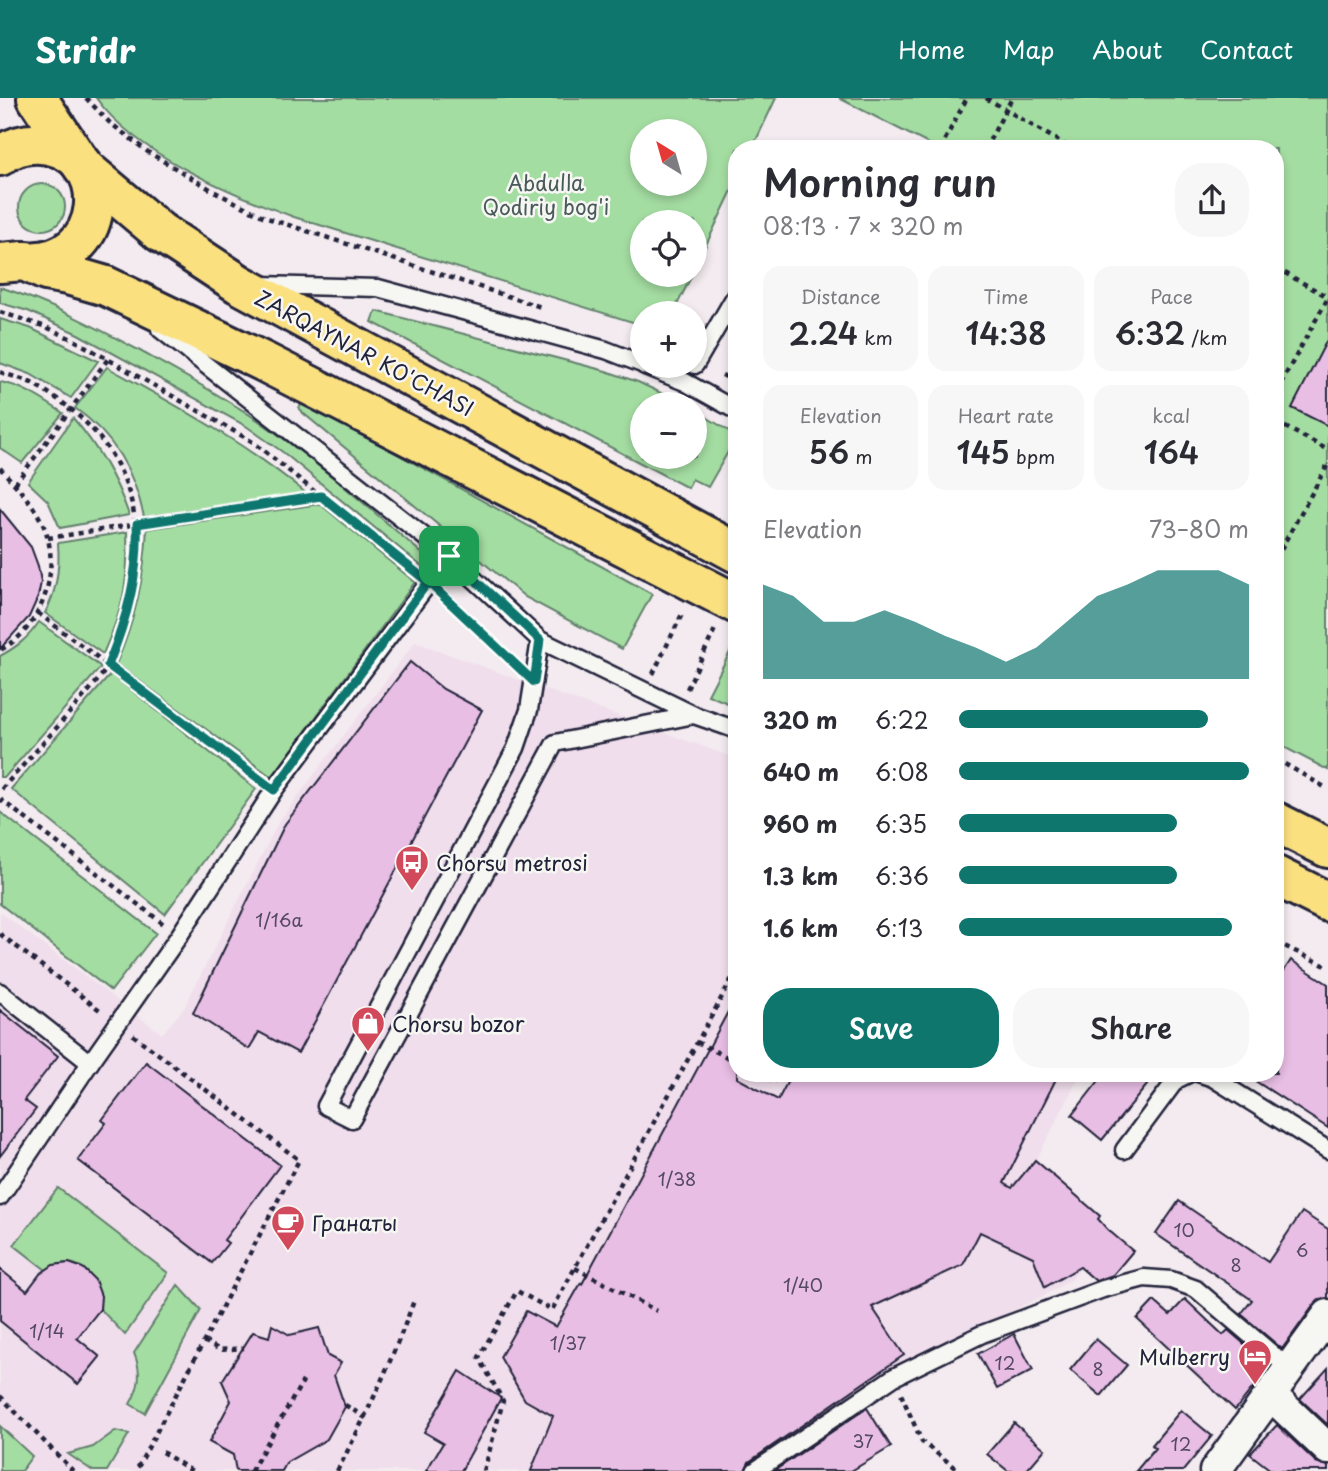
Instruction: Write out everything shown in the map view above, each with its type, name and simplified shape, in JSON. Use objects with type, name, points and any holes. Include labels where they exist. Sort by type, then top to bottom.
[{"type":"main road","name":"ZARQAYNAR KO'CHASI","points":[[37,98],[83,167],[160,232],[239,284],[728,548]]},
{"type":"main road","points":[[0,156],[20,146],[50,145],[68,153],[83,167],[93,185],[95,205],[86,234],[64,255],[44,261],[8,258]]},
{"type":"main road","points":[[8,258],[106,286],[264,362],[727,615]]},
{"type":"main road","points":[[1284,826],[1328,848]]},
{"type":"main road","points":[[1284,880],[1328,902]]},
{"type":"street","points":[[1215,1471],[1272,1396],[1328,1315]]},
{"type":"street","points":[[1272,1396],[1328,1449]]},
{"type":"lane","points":[[239,284],[378,288],[606,350],[630,359]]},
{"type":"lane","points":[[106,286],[449,556],[540,640],[694,715],[728,727]]},
{"type":"lane","points":[[707,343],[728,308]]},
{"type":"lane","points":[[675,378],[728,406]]},
{"type":"lane","points":[[685,382],[687,378]]},
{"type":"lane","points":[[0,1197],[179,936],[274,790],[449,556]]},
{"type":"lane","points":[[540,640],[529,710],[513,754],[326,1106],[352,1119],[555,743],[694,715]]},
{"type":"lane","points":[[513,754],[540,768]]},
{"type":"lane","points":[[0,992],[90,1063]]},
{"type":"lane","points":[[1124,1150],[1175,1082]]},
{"type":"lane","points":[[1219,1082],[1328,1150]]},
{"type":"lane","points":[[755,1471],[894,1377],[982,1334],[1103,1289],[1144,1278],[1171,1280],[1196,1289],[1290,1369]]},
{"type":"path","points":[[86,98],[109,122],[148,152],[217,193],[267,218],[548,310]]},
{"type":"path","points":[[945,140],[967,98]]},
{"type":"path","points":[[986,98],[1057,140]]},
{"type":"path","points":[[990,140],[1012,98]]},
{"type":"path","points":[[1284,273],[1328,298],[1284,378]]},
{"type":"path","points":[[0,312],[46,327],[108,359],[253,442],[428,582],[534,682]]},
{"type":"path","points":[[15,484],[108,359]]},
{"type":"path","points":[[0,372],[34,383],[71,409],[96,432],[130,491],[137,524],[138,554],[119,638],[108,665],[83,698],[0,791]]},
{"type":"path","points":[[1284,426],[1328,450]]},
{"type":"path","points":[[1284,544],[1328,464]]},
{"type":"path","points":[[0,468],[33,509],[48,538],[48,576],[45,596],[38,613],[27,630],[12,644],[0,650]]},
{"type":"path","points":[[48,538],[321,496]]},
{"type":"path","points":[[645,690],[683,612]]},
{"type":"path","points":[[38,613],[274,790]]},
{"type":"path","points":[[679,707],[727,615]]},
{"type":"path","points":[[1284,764],[1328,789]]},
{"type":"path","points":[[0,799],[179,936]]},
{"type":"path","points":[[0,934],[299,1160],[136,1471]]},
{"type":"path","points":[[1284,946],[1328,967]]},
{"type":"path","points":[[484,1471],[503,1401],[479,1357],[517,1291],[552,1310],[728,985]]},
{"type":"path","points":[[697,1042],[728,1058]]},
{"type":"path","points":[[575,1268],[657,1311]]},
{"type":"path","points":[[337,1471],[366,1418],[398,1346],[415,1298]]},
{"type":"path","points":[[204,1341],[220,1350],[244,1348]]},
{"type":"path","points":[[894,1377],[922,1442],[960,1471]]},
{"type":"path","points":[[251,1471],[303,1381]]},
{"type":"path","points":[[0,1396],[73,1471]]},
{"type":"path","points":[[345,1405],[366,1418]]},
{"type":"path","points":[[162,1452],[192,1471]]},
{"type":"shaded area","name":"Chorsu bozor","points":[[415,642],[728,756],[728,1082],[1076,1082],[1032,1168],[1106,1233],[1073,1278],[1045,1295],[897,1367],[740,1471],[0,1471],[0,912],[162,1034],[184,1008],[279,821]]},
{"type":"green space","name":"Abdulla Qodiriy bog'i","points":[[96,98],[776,98],[756,140],[728,140],[728,199],[707,243],[707,210],[630,210],[630,287],[686,287],[679,301],[630,301],[630,321],[294,217],[214,184],[135,137]]},
{"type":"green space","points":[[839,98],[1328,98],[1328,770],[1284,747],[1284,140],[921,140]]},
{"type":"green space","points":[[42,184],[58,191],[65,207],[58,223],[42,230],[26,223],[19,207],[26,191]]},
{"type":"green space","points":[[0,287],[89,324],[245,411],[326,471],[432,562],[426,570],[284,453],[246,426],[78,334],[28,311],[0,303]]},
{"type":"green space","points":[[376,311],[606,371],[659,392],[630,392],[630,458],[372,322]]},
{"type":"green space","points":[[0,319],[30,328],[98,361],[71,398],[30,374],[0,363]]},
{"type":"green space","points":[[107,367],[235,442],[307,494],[144,517],[134,484],[120,456],[101,430],[75,408]]},
{"type":"green space","points":[[0,382],[25,390],[63,413],[22,463],[0,448]]},
{"type":"green space","points":[[303,402],[652,594],[622,649],[525,597],[303,413],[299,408]]},
{"type":"green space","points":[[707,417],[728,430],[728,452],[708,487],[692,479],[688,488],[652,469],[707,469]]},
{"type":"green space","points":[[73,418],[106,464],[129,515],[60,528],[48,501],[28,482]]},
{"type":"green space","points":[[320,504],[415,582],[272,777],[116,664],[138,598],[147,529]]},
{"type":"green space","points":[[127,532],[127,566],[123,595],[103,654],[45,613],[57,579],[58,543]]},
{"type":"green space","points":[[39,622],[101,667],[5,777],[0,777],[0,656],[22,642]]},
{"type":"green space","points":[[728,656],[728,703],[708,695]]},
{"type":"green space","points":[[111,674],[256,789],[165,914],[11,789]]},
{"type":"green space","points":[[0,812],[156,933],[111,991],[0,904]]},
{"type":"green space","points":[[58,1188],[168,1273],[125,1335],[100,1309],[97,1287],[85,1270],[68,1263],[57,1264],[46,1270],[14,1245]]},
{"type":"green space","points":[[178,1285],[201,1310],[145,1413],[130,1404],[139,1379],[134,1353]]},
{"type":"green space","points":[[0,1426],[32,1456],[21,1471],[0,1471]]},
{"type":"green space","points":[[115,1431],[129,1434],[107,1471],[93,1471],[68,1454],[93,1447]]},
{"type":"building","points":[[1328,338],[1328,426],[1292,408]]},
{"type":"building","points":[[0,509],[31,547],[41,582],[29,617],[0,649]]},
{"type":"building","points":[[410,662],[443,689],[482,710],[298,1053],[259,1032],[249,1049],[193,1013],[285,824]]},
{"type":"building","points":[[1291,960],[1328,984],[1328,1128],[1257,1082],[1284,1082],[1284,971]]},
{"type":"building","points":[[0,1010],[58,1056],[24,1100],[36,1109],[0,1156]]},
{"type":"building","points":[[728,1012],[728,1082],[744,1082],[778,1100],[787,1082],[1054,1082],[1004,1183],[1012,1188],[1035,1160],[1100,1216],[1098,1219],[1107,1229],[1133,1251],[1113,1275],[1096,1281],[1080,1267],[1045,1287],[1033,1257],[980,1232],[963,1265],[872,1307],[904,1355],[749,1462],[745,1471],[531,1471],[553,1416],[525,1400],[500,1357],[526,1311],[556,1327],[582,1284]]},
{"type":"building","points":[[146,1062],[280,1165],[224,1240],[228,1243],[212,1263],[78,1160],[106,1123],[102,1120]]},
{"type":"building","points":[[1098,1082],[1150,1082],[1102,1140],[1072,1115]]},
{"type":"building","points":[[1179,1201],[1268,1262],[1302,1212],[1328,1229],[1328,1298],[1320,1299],[1314,1305],[1282,1349],[1241,1314],[1252,1300],[1156,1234]]},
{"type":"building","points":[[69,1263],[83,1268],[95,1280],[101,1296],[100,1309],[77,1338],[100,1357],[78,1384],[0,1321],[0,1269],[27,1291],[40,1274],[53,1265]]},
{"type":"building","points":[[1185,1299],[1223,1335],[1228,1330],[1270,1366],[1235,1410],[1137,1319],[1154,1301],[1170,1315]]},
{"type":"building","points":[[272,1325],[290,1335],[319,1328],[328,1356],[341,1363],[334,1375],[345,1407],[327,1439],[287,1462],[282,1471],[236,1471],[233,1455],[209,1442],[231,1401],[222,1381],[253,1332],[269,1337]]},
{"type":"building","points":[[1014,1334],[1033,1370],[997,1389],[978,1354]]},
{"type":"building","points":[[1096,1339],[1127,1365],[1101,1396],[1070,1370]]},
{"type":"building","points":[[1328,1368],[1328,1425],[1300,1399]]},
{"type":"building","points":[[460,1371],[501,1398],[461,1471],[426,1471],[443,1443],[424,1432]]},
{"type":"building","points":[[867,1408],[891,1447],[851,1471],[774,1471]]},
{"type":"building","points":[[1181,1410],[1212,1436],[1183,1471],[1136,1471],[1155,1448],[1152,1445]]},
{"type":"building","points":[[1014,1423],[1045,1449],[1026,1471],[1008,1471],[987,1454]]},
{"type":"building","points":[[1277,1425],[1316,1462],[1328,1466],[1328,1471],[1272,1471],[1250,1454]]},
{"type":"place","name":"Chorsu metrosi","points":[[412,892]]},
{"type":"place","name":"Chorsu bozor","points":[[368,1053]]},
{"type":"place","name":"Гранаты","points":[[288,1252]]},
{"type":"place","name":"Mulberry","points":[[1255,1386]]},
{"type":"route","points":[[449,556],[428,582],[274,790],[108,665],[128,609],[134,581],[138,554],[137,524],[321,496],[428,582],[534,682],[540,640],[449,556]]}]
